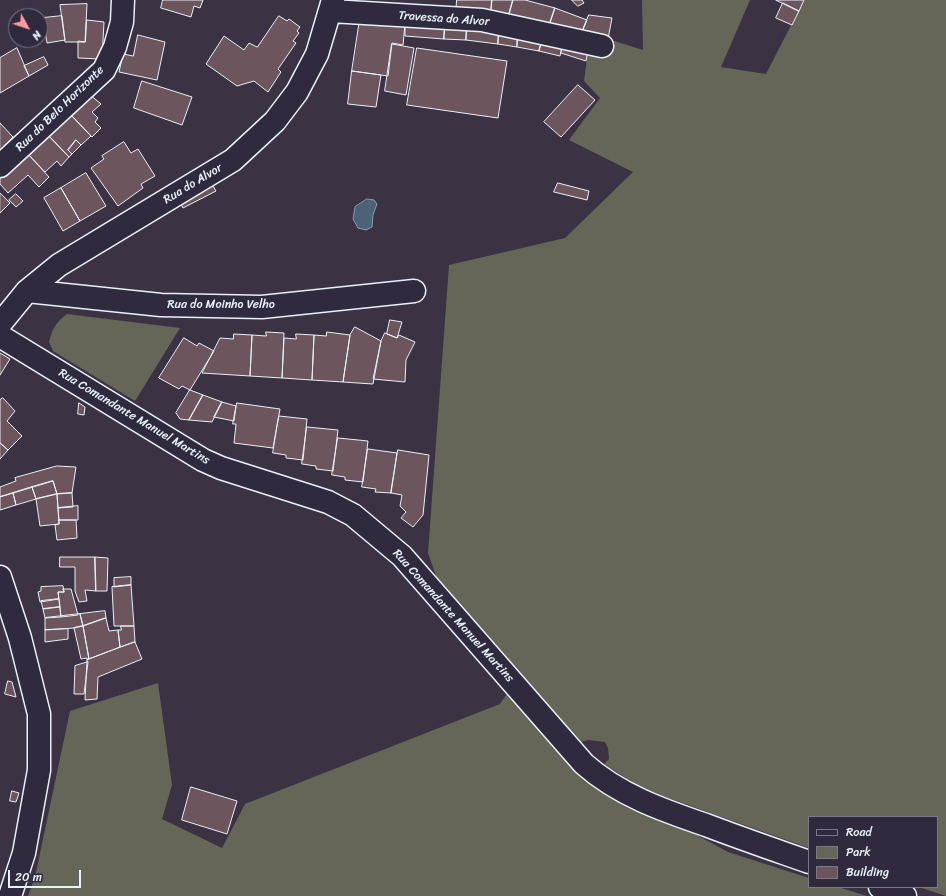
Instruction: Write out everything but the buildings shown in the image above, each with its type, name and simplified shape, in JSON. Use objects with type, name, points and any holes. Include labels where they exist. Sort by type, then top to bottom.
[{"type":"street","name":"Rua do Belo Horizonte","points":[[0,166],[104,70],[115,47],[122,22],[123,0]]},
{"type":"street","name":"Travessa do Alvor","points":[[332,5],[482,20],[602,46]]},
{"type":"street","name":"Rua do Alvor","points":[[0,324],[27,291],[59,265],[233,160],[275,121],[297,92],[317,54],[332,5]]},
{"type":"street","name":"Rua do Moinho Velho","points":[[27,291],[161,305],[262,307],[414,291]]},
{"type":"street","name":"Rua Comandante Manuel Martins","points":[[0,336],[202,460],[221,468],[328,502],[353,515],[402,556],[584,764],[609,783],[652,806],[808,862]]},
{"type":"street","points":[[0,577],[20,638],[39,714],[40,770],[24,853],[10,896]]},
{"type":"street","points":[[883,888],[905,896]]},
{"type":"green space","points":[[642,0],[750,0],[721,67],[766,74],[804,0],[946,0],[946,896],[922,888],[938,888],[938,816],[808,816],[808,848],[643,789],[604,764],[609,759],[608,748],[605,742],[588,740],[577,743],[439,584],[428,553],[449,265],[565,238],[633,172],[569,140],[600,98],[584,81],[588,50],[608,39],[643,50]]},
{"type":"green space","points":[[67,314],[180,328],[135,401],[53,351],[49,342],[52,333],[57,323]]},
{"type":"green space","points":[[158,683],[172,785],[162,819],[222,848],[245,804],[500,704],[509,691],[540,724],[682,827],[728,852],[808,878],[808,888],[841,888],[867,896],[28,896],[35,877],[70,711]]},
{"type":"water","points":[[367,199],[374,200],[377,204],[373,215],[372,227],[366,230],[358,228],[353,219],[355,207]]}]
